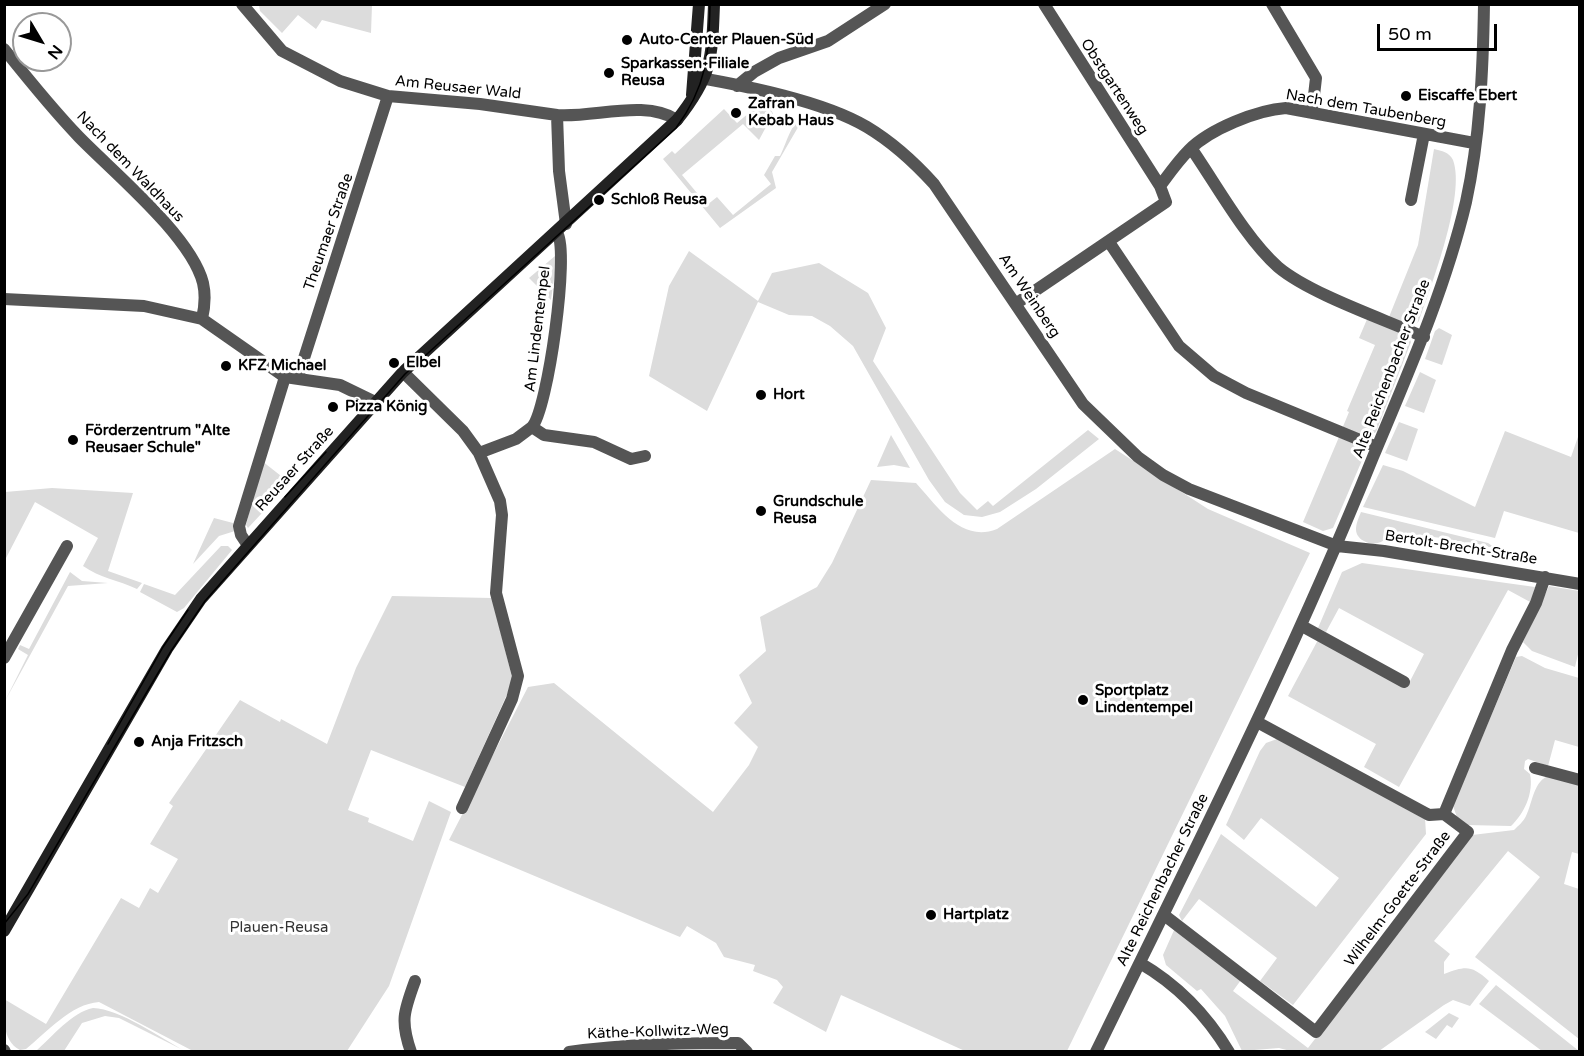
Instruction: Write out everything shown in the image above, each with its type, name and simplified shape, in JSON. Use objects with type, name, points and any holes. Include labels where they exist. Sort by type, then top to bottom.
[{"type":"street","name":"Am Reusaer Wald","points":[[242,4],[282,51],[340,81],[388,96],[480,104],[575,117],[645,110],[659,111],[677,120]]},
{"type":"street","points":[[699,4],[700,78]]},
{"type":"street","points":[[700,78],[710,66],[714,4]]},
{"type":"street","points":[[736,86],[754,72],[779,58],[828,41],[885,4]]},
{"type":"street","name":"Obstgartenweg","points":[[1044,4],[1160,186]]},
{"type":"street","points":[[1272,4],[1316,78],[1312,113]]},
{"type":"street","name":"Alte Reichenbacher Straße","points":[[1096,1052],[1302,627],[1424,337],[1455,244],[1467,197],[1480,94],[1484,4]]},
{"type":"street","name":"Nach dem Waldhaus","points":[[4,49],[44,99],[137,194],[184,247],[203,280],[206,300],[202,319]]},
{"type":"street","name":"Am Weinberg","points":[[700,78],[838,113],[868,127],[905,156],[934,184],[1017,303],[1083,404],[1138,457],[1189,489],[1336,546]]},
{"type":"street","name":"Reusaer Straße","points":[[4,931],[167,649],[201,599],[247,544],[403,372],[677,120],[700,78]]},
{"type":"street","name":"Theumaer Straße","points":[[298,377],[388,96]]},
{"type":"street","name":"Nach dem Taubenberg","points":[[1017,303],[1166,202],[1160,186],[1191,148],[1249,114],[1267,109],[1286,108],[1474,143]]},
{"type":"street","points":[[557,115],[562,228]]},
{"type":"street","points":[[1411,200],[1424,134]]},
{"type":"street","points":[[1191,148],[1258,245],[1279,267],[1305,284],[1424,337]]},
{"type":"street","name":"Am Lindentempel","points":[[532,427],[539,420],[549,375],[563,256],[562,228]]},
{"type":"street","points":[[1109,242],[1179,346],[1214,376],[1246,393],[1377,447]]},
{"type":"street","points":[[4,299],[144,306],[202,319],[285,377],[298,377],[340,385],[375,402]]},
{"type":"street","points":[[403,372],[463,431],[479,453],[500,501],[502,515],[496,593],[518,676],[512,699],[462,807]]},
{"type":"street","points":[[247,544],[241,535],[242,514],[285,377]]},
{"type":"street","points":[[479,453],[516,439],[532,427],[544,435],[594,442],[631,459],[645,456]]},
{"type":"street","points":[[4,658],[68,546]]},
{"type":"street","name":"Bertolt-Brecht-Straße","points":[[1336,546],[1384,551],[1580,584]]},
{"type":"street","name":"Wilhelm-Goette-Straße","points":[[1164,915],[1316,1032],[1468,832],[1444,814],[1512,650],[1536,603],[1545,577]]},
{"type":"street","points":[[1302,627],[1404,682]]},
{"type":"street","points":[[1257,722],[1429,815],[1444,814]]},
{"type":"street","points":[[1535,768],[1580,780]]},
{"type":"street","points":[[1140,963],[1163,976],[1198,1008],[1228,1052]]},
{"type":"street","points":[[411,1052],[403,1029],[406,1006],[415,981]]},
{"type":"street","name":"Käthe-Kollwitz-Weg","points":[[569,1052],[612,1046],[690,1043],[738,1043],[747,1050]]},
{"type":"green space","points":[[259,5],[372,5],[371,33],[322,20],[316,29],[298,15],[282,33],[260,11]]},
{"type":"green space","points":[[761,105],[771,109],[773,114],[759,140],[743,124],[682,175],[707,205],[717,197],[733,215],[771,184],[764,175],[775,156],[780,156],[795,124],[804,117],[772,172],[776,188],[720,228],[663,159],[672,151],[675,154],[724,109],[737,123]]},
{"type":"green space","points":[[1434,149],[1442,151],[1453,160],[1456,176],[1455,195],[1438,264],[1419,321],[1414,326],[1389,317],[1418,245]]},
{"type":"green space","points":[[689,251],[758,301],[772,273],[819,263],[868,293],[886,328],[873,361],[960,493],[977,510],[988,501],[993,506],[1088,430],[1099,439],[1036,489],[1000,512],[982,517],[964,515],[945,502],[929,480],[853,346],[830,326],[812,316],[789,315],[758,302],[707,411],[649,376],[669,286]]},
{"type":"green space","points":[[555,256],[557,258],[551,300],[529,278]]},
{"type":"green space","points":[[1368,317],[1409,337],[1411,342],[1376,432],[1368,437],[1342,429],[1349,412],[1347,411],[1375,345],[1359,338]]},
{"type":"green space","points":[[1439,328],[1452,335],[1442,365],[1425,359],[1435,331]]},
{"type":"green space","points":[[1420,372],[1436,380],[1424,413],[1405,406]]},
{"type":"green space","points":[[1399,422],[1418,429],[1407,461],[1385,453]]},
{"type":"green space","points":[[1505,431],[1571,457],[1579,434],[1579,533],[1504,511],[1495,538],[1363,507],[1383,465],[1403,471],[1475,507]]},
{"type":"green space","points":[[891,435],[910,468],[894,465],[877,467]]},
{"type":"green space","points":[[1339,437],[1359,445],[1363,458],[1333,528],[1323,531],[1303,522]]},
{"type":"green space","points":[[1115,449],[1208,509],[1310,553],[1067,1051],[965,1051],[841,995],[826,1032],[773,1003],[783,987],[777,980],[753,971],[755,965],[724,957],[716,943],[687,926],[680,937],[449,840],[528,687],[554,683],[713,812],[749,765],[758,747],[734,723],[752,703],[739,675],[766,651],[760,617],[817,587],[832,563],[871,480],[916,483],[951,520],[972,531],[984,532],[997,529]]},
{"type":"green space","points":[[262,461],[290,483],[248,528],[246,525]]},
{"type":"green space","points":[[52,488],[133,493],[108,571],[142,583],[137,589],[83,566],[98,538],[35,502],[5,560],[5,492]]},
{"type":"green space","points":[[1361,512],[1488,543],[1495,548],[1403,534],[1375,544],[1370,543],[1357,535],[1357,524]]},
{"type":"green space","points":[[214,518],[233,523],[235,531],[219,536],[193,564]]},
{"type":"green space","points":[[221,546],[228,546],[232,550],[184,608],[177,612],[140,592],[144,584],[175,595]]},
{"type":"green space","points":[[1362,563],[1535,587],[1532,603],[1508,590],[1399,787],[1364,767],[1376,744],[1288,696],[1319,638],[1407,687],[1424,654],[1339,608],[1326,632],[1318,628],[1342,572]]},
{"type":"green space","points":[[70,572],[82,581],[108,583],[68,586],[5,701],[28,655],[18,649],[20,645],[29,649]]},
{"type":"green space","points":[[1549,586],[1579,591],[1579,650],[1575,667],[1532,651],[1523,642]]},
{"type":"green space","name":"Plauen-Reusa","points":[[392,596],[492,598],[513,681],[465,787],[371,750],[348,810],[369,818],[368,822],[413,841],[429,801],[451,812],[389,986],[347,1051],[193,1051],[99,1002],[69,1013],[26,1049],[20,1050],[14,1046],[5,1028],[4,999],[46,1024],[121,898],[139,908],[150,888],[158,893],[178,859],[150,844],[173,806],[169,803],[240,700],[327,744],[356,668]]},
{"type":"green space","points":[[1522,656],[1545,668],[1579,678],[1579,747],[1555,740],[1548,766],[1528,759],[1525,761],[1524,769],[1530,774],[1531,788],[1524,809],[1511,826],[1467,825],[1458,820],[1453,806],[1516,657]]},
{"type":"green space","points":[[1277,739],[1425,818],[1426,834],[1293,1005],[1260,981],[1277,958],[1199,899],[1182,921],[1179,915],[1221,834],[1316,907],[1339,878],[1261,818],[1244,840],[1226,825],[1260,751],[1266,743]]},
{"type":"green space","points":[[1550,775],[1578,783],[1579,787],[1579,854],[1572,852],[1564,884],[1579,889],[1579,1039],[1475,957],[1540,877],[1508,851],[1434,941],[1450,954],[1444,962],[1444,974],[1463,968],[1477,972],[1489,981],[1470,1006],[1453,1000],[1379,1051],[1294,1052],[1279,1048],[1242,1051],[1225,1016],[1201,989],[1197,991],[1166,965],[1163,955],[1175,928],[1241,980],[1233,991],[1308,1048],[1472,835],[1514,830],[1525,818],[1540,782]]},
{"type":"green space","points":[[1496,985],[1579,1051],[1542,1051],[1479,1004]]},
{"type":"green space","points":[[93,1008],[115,1013],[128,1019],[185,1051],[119,1018],[105,1016],[82,1023],[64,1051],[36,1051],[77,1014]]},
{"type":"green space","points":[[1449,1013],[1459,1018],[1452,1028],[1447,1025],[1436,1039],[1425,1032]]},
{"type":"tram line","points":[[4,924],[28,894],[171,651],[205,601],[405,374],[676,128],[700,84],[707,55],[710,4]]},
{"type":"tram line","points":[[285,497],[326,452]]},
{"type":"tram line","points":[[108,744],[163,647],[188,610]]},
{"type":"place","name":"Auto-Center Plauen-Süd","points":[[627,40]]},
{"type":"place","name":"Sparkassen-Filiale Reusa","points":[[609,73]]},
{"type":"place","name":"Eiscaffe Ebert","points":[[1406,96]]},
{"type":"place","name":"Zafran Kebab Haus","points":[[736,113]]},
{"type":"place","name":"Schloß Reusa","points":[[599,200]]},
{"type":"place","name":"Elbel","points":[[394,363]]},
{"type":"place","name":"KFZ Michael","points":[[226,366]]},
{"type":"place","name":"Hort","points":[[761,395]]},
{"type":"place","name":"Pizza König","points":[[333,407]]},
{"type":"place","name":"Förderzentrum \"Alte Reusaer Schule\"","points":[[73,440]]},
{"type":"place","name":"Grundschule Reusa","points":[[761,511]]},
{"type":"place","name":"Sportplatz Lindentempel","points":[[1083,700]]},
{"type":"place","name":"Anja Fritzsch","points":[[139,742]]},
{"type":"place","name":"Hartplatz","points":[[931,915]]}]
